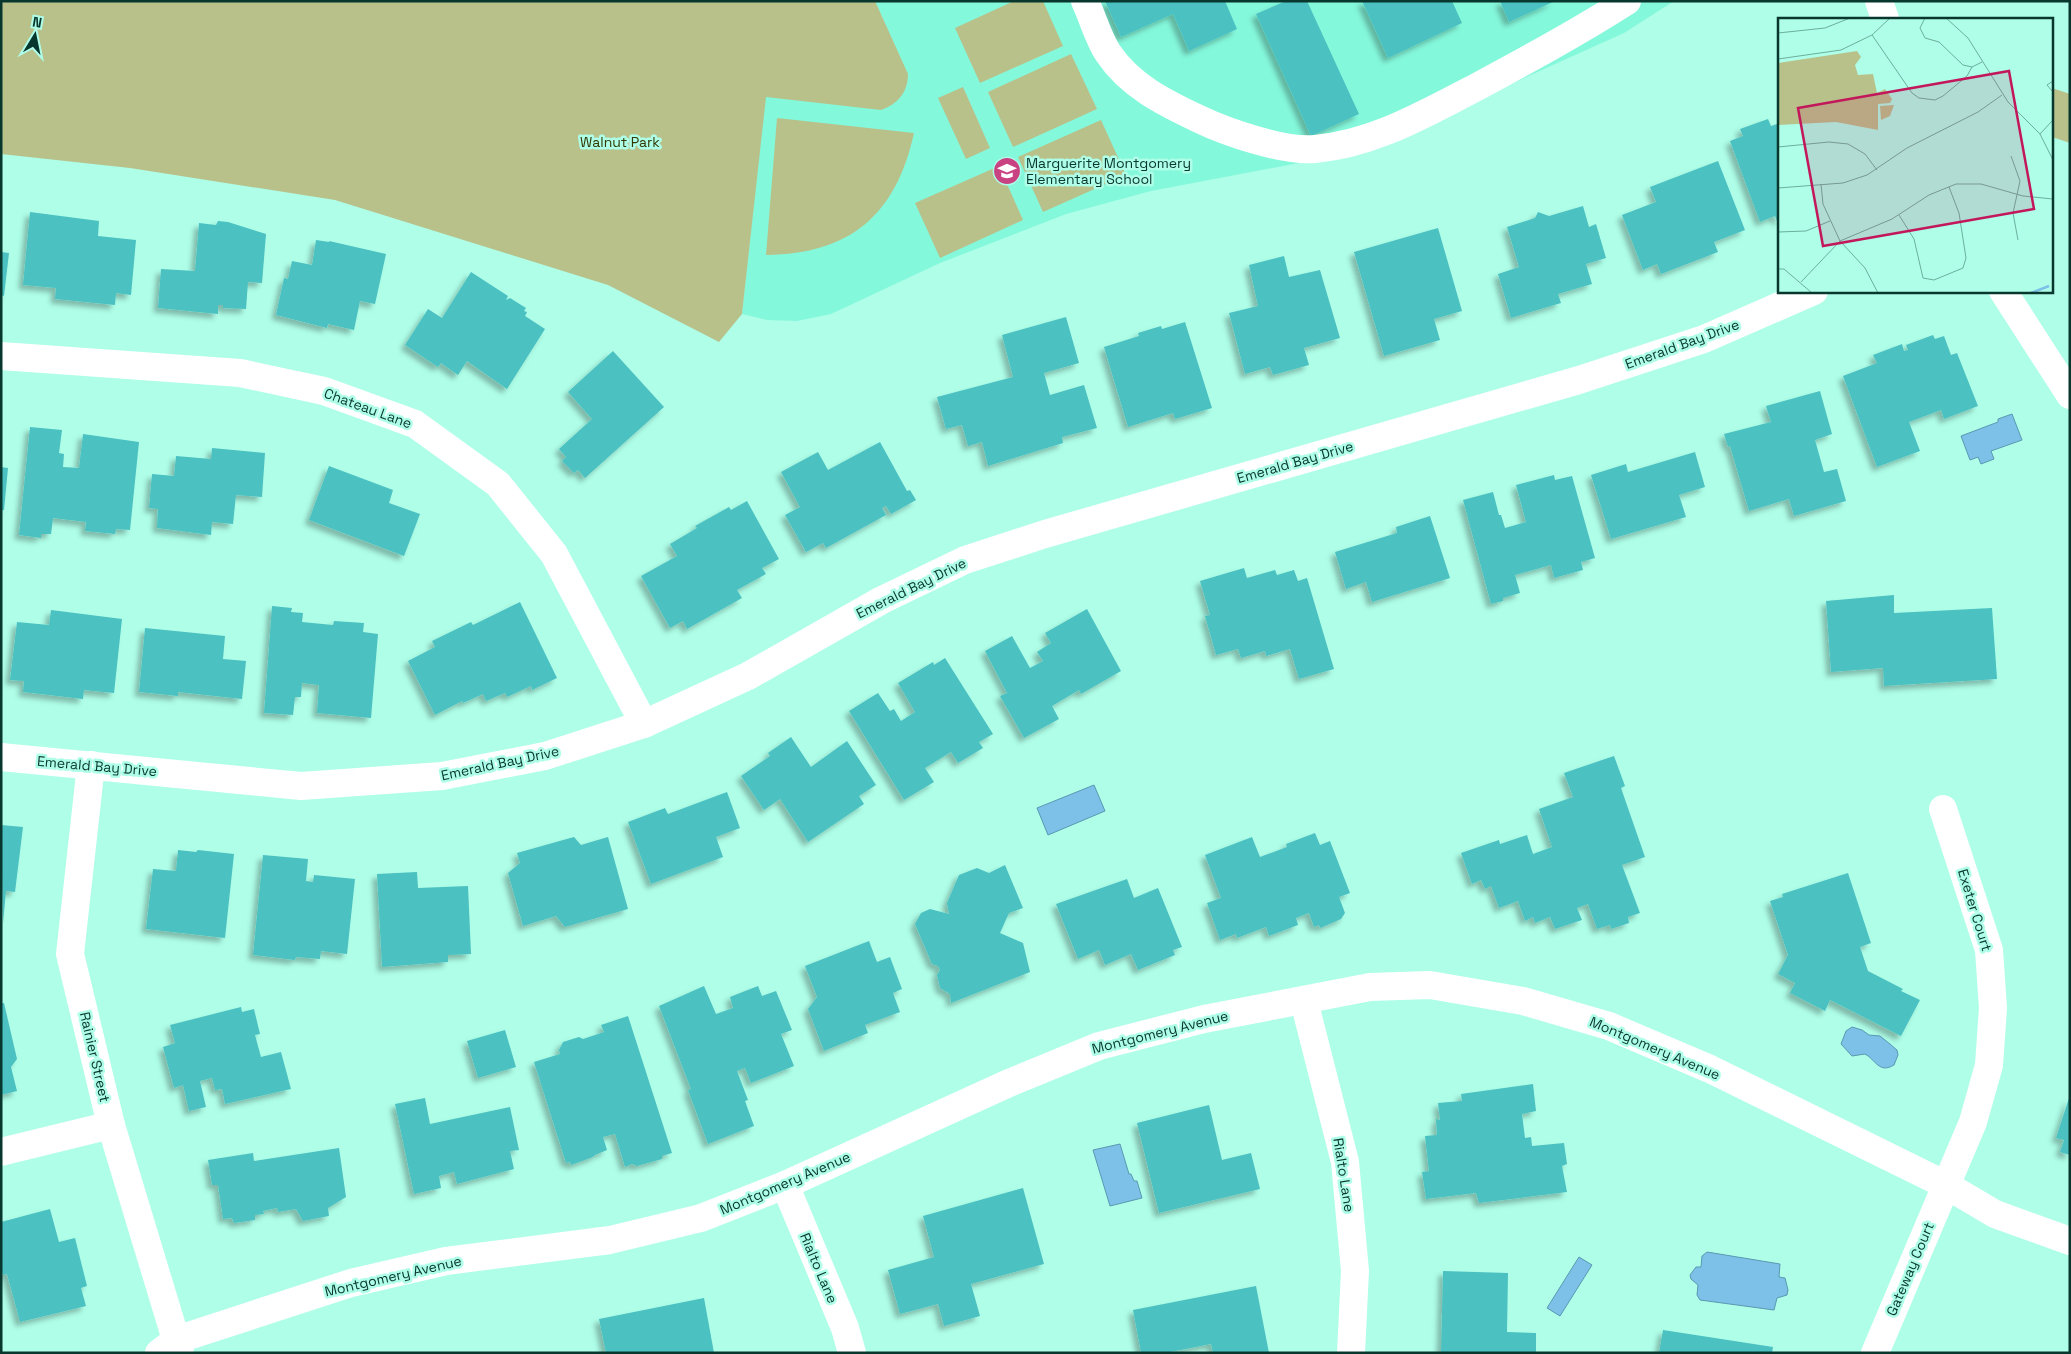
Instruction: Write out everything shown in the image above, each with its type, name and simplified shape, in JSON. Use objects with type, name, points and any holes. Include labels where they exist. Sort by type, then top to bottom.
[{"type":"street","points":[[1085,1],[1108,52],[1131,79],[1164,102],[1212,125],[1271,144],[1313,149],[1355,142],[1401,126],[1550,48],[1627,1]]},
{"type":"street","points":[[1879,1],[1885,18]]},
{"type":"street","name":"Emerald Bay Drive","points":[[1,757],[301,786],[433,776],[545,756],[644,724],[748,676],[882,600],[965,560],[1045,534],[1579,380],[1704,339],[1812,292]]},
{"type":"street","points":[[2004,292],[2070,395]]},
{"type":"street","name":"Chateau Lane","points":[[1,356],[240,373],[324,391],[415,424],[498,484],[554,554],[644,724]]},
{"type":"street","name":"Rainier Street","points":[[91,766],[70,954],[111,1125],[172,1349]]},
{"type":"street","name":"Exeter Court","points":[[1943,809],[1989,950],[1993,1008],[1989,1065],[1974,1122],[1946,1185]]},
{"type":"street","name":"Montgomery Avenue","points":[[172,1349],[351,1283],[446,1261],[610,1240],[701,1218],[784,1185],[1009,1083],[1099,1046],[1204,1019],[1370,987],[1430,985],[1524,1001],[1609,1026],[1710,1069],[1946,1185],[1995,1214],[2070,1241]]},
{"type":"street","name":"Rialto Lane","points":[[1304,1001],[1345,1162],[1355,1271],[1351,1353]]},
{"type":"street","points":[[1,1152],[111,1125]]},
{"type":"street","name":"Rialto Lane","points":[[784,1185],[844,1328],[852,1353]]},
{"type":"street","name":"Gateway Court","points":[[1875,1353],[1946,1185]]},
{"type":"shaded area","name":"Marguerite Montgomery Elementary School","points":[[775,1],[1674,1],[1624,33],[1362,151],[1151,191],[1066,214],[940,263],[831,314],[797,321],[767,320],[742,314]]},
{"type":"green space","name":"Walnut Park","points":[[1,1],[875,1],[908,74],[908,80],[904,92],[897,101],[881,110],[766,97],[742,314],[719,342],[608,285],[335,200],[130,168],[1,154]]},
{"type":"green space","points":[[1014,1],[1043,1],[1063,46],[980,83],[955,28]]},
{"type":"green space","points":[[1071,54],[1097,109],[1013,147],[988,92]]},
{"type":"green space","points":[[963,87],[990,148],[966,159],[938,98]]},
{"type":"green space","points":[[2054,89],[2070,94],[2070,143],[2054,138]]},
{"type":"green space","points":[[777,118],[914,133],[906,162],[895,187],[881,207],[865,224],[845,238],[822,247],[796,253],[766,255]]},
{"type":"green space","points":[[1101,120],[1126,175],[1043,212],[1018,157]]},
{"type":"green space","points":[[999,166],[1023,220],[940,258],[915,203]]},
{"type":"water","points":[[2012,414],[2022,440],[1991,451],[1994,459],[1981,464],[1978,457],[1970,460],[1961,436],[1998,422],[1998,419]]},
{"type":"water","points":[[1094,785],[1105,811],[1048,835],[1037,808]]},
{"type":"water","points":[[1852,1027],[1862,1030],[1869,1035],[1880,1036],[1897,1050],[1898,1055],[1894,1065],[1885,1068],[1878,1065],[1865,1054],[1852,1056],[1841,1044],[1846,1031]]},
{"type":"water","points":[[1120,1144],[1129,1174],[1131,1174],[1134,1181],[1137,1181],[1142,1198],[1110,1206],[1093,1150]]},
{"type":"water","points":[[1707,1252],[1780,1264],[1779,1277],[1785,1278],[1788,1290],[1787,1295],[1777,1298],[1774,1310],[1700,1300],[1697,1295],[1698,1285],[1691,1279],[1690,1275],[1696,1267],[1701,1267],[1702,1256]]},
{"type":"water","points":[[1579,1257],[1592,1265],[1560,1316],[1547,1308]]},
{"type":"building","points":[[1105,1],[1225,1],[1237,29],[1189,51],[1173,14],[1121,37]]},
{"type":"building","points":[[1286,1],[1307,1],[1359,114],[1311,136],[1256,14]]},
{"type":"building","points":[[1362,1],[1452,1],[1462,23],[1388,58]]},
{"type":"building","points":[[1500,1],[1555,1],[1509,22]]},
{"type":"building","points":[[1768,119],[1771,126],[1778,124],[1778,221],[1775,216],[1760,222],[1730,141],[1743,136],[1740,129]]},
{"type":"building","points":[[1718,161],[1745,230],[1714,242],[1718,252],[1661,274],[1657,264],[1643,270],[1622,215],[1656,202],[1650,187]]},
{"type":"building","points":[[1583,206],[1589,227],[1596,224],[1606,258],[1586,264],[1592,284],[1558,294],[1561,303],[1511,318],[1498,274],[1519,267],[1507,227],[1535,218],[1538,212],[1549,216]]},
{"type":"building","points":[[30,212],[99,221],[98,236],[136,240],[131,295],[116,293],[115,305],[55,299],[56,288],[23,285]]},
{"type":"building","points":[[218,221],[228,222],[266,234],[262,283],[248,282],[246,309],[223,308],[223,305],[218,305],[218,314],[158,308],[161,269],[195,271],[199,223],[216,225]]},
{"type":"building","points":[[1438,228],[1462,311],[1434,319],[1440,340],[1384,356],[1354,252]]},
{"type":"building","points":[[316,240],[329,241],[386,254],[375,304],[360,301],[354,330],[328,324],[327,328],[276,315],[284,278],[288,279],[292,261],[312,265]]},
{"type":"building","points":[[1,252],[9,253],[4,296],[1,295]]},
{"type":"building","points":[[1284,256],[1289,277],[1320,270],[1340,338],[1304,348],[1309,365],[1273,375],[1270,367],[1245,374],[1229,313],[1258,306],[1249,265]]},
{"type":"building","points":[[471,272],[508,296],[506,300],[510,298],[526,308],[524,311],[527,312],[525,316],[545,329],[507,389],[467,361],[458,375],[441,363],[438,367],[405,345],[428,309],[442,318]]},
{"type":"building","points":[[1066,317],[1079,363],[1044,373],[1050,395],[1084,385],[1097,428],[1062,437],[1063,443],[988,466],[982,442],[968,446],[962,425],[946,429],[937,397],[1013,377],[1002,335]]},
{"type":"building","points":[[1185,322],[1212,408],[1175,419],[1173,413],[1128,427],[1104,347],[1139,336],[1138,333],[1161,326],[1162,329]]},
{"type":"building","points":[[1933,335],[1935,339],[1944,336],[1951,355],[1957,353],[1978,406],[1944,419],[1941,410],[1909,422],[1920,451],[1877,467],[1843,376],[1877,363],[1873,355],[1902,344],[1904,351],[1908,350],[1906,345]]},
{"type":"building","points":[[613,351],[664,407],[585,478],[578,470],[574,473],[562,461],[566,457],[559,449],[592,419],[568,392]]},
{"type":"building","points":[[1820,391],[1832,434],[1815,440],[1824,472],[1837,469],[1846,501],[1794,516],[1789,499],[1749,511],[1730,446],[1728,447],[1724,434],[1771,422],[1766,406]]},
{"type":"building","points":[[30,427],[62,430],[59,453],[64,454],[63,467],[79,468],[83,434],[139,442],[130,530],[116,529],[115,534],[85,531],[86,522],[53,518],[51,534],[41,534],[41,538],[19,535]]},
{"type":"building","points":[[880,442],[907,491],[910,490],[916,500],[891,514],[886,506],[882,508],[886,515],[826,548],[823,543],[806,552],[785,515],[800,507],[781,472],[818,452],[828,470]]},
{"type":"building","points":[[212,448],[265,453],[262,497],[236,495],[233,524],[212,522],[211,535],[157,528],[158,509],[149,508],[152,474],[174,476],[176,456],[211,459]]},
{"type":"building","points":[[1695,452],[1705,487],[1679,495],[1686,517],[1611,539],[1591,475],[1626,464],[1628,472]]},
{"type":"building","points":[[329,466],[393,490],[389,503],[420,514],[404,556],[309,520]]},
{"type":"building","points":[[1,467],[8,468],[4,510],[1,510]]},
{"type":"building","points":[[1554,475],[1555,480],[1572,476],[1595,558],[1581,562],[1583,570],[1554,578],[1551,565],[1515,575],[1520,593],[1491,604],[1463,500],[1493,492],[1499,515],[1501,515],[1505,528],[1526,522],[1516,485]]},
{"type":"building","points":[[747,501],[779,559],[762,568],[766,574],[737,590],[742,598],[687,629],[683,621],[670,628],[641,576],[677,556],[670,544],[697,528],[695,526],[729,507],[731,510]]},
{"type":"building","points":[[1430,516],[1450,578],[1372,602],[1366,582],[1346,589],[1335,552],[1397,533],[1396,527]]},
{"type":"building","points":[[1244,568],[1247,578],[1275,570],[1277,575],[1294,570],[1298,581],[1307,578],[1334,669],[1299,679],[1290,649],[1266,656],[1265,651],[1241,658],[1238,649],[1216,655],[1205,616],[1210,615],[1200,581]]},
{"type":"building","points":[[1894,595],[1894,613],[1992,608],[1997,679],[1884,686],[1883,668],[1831,672],[1826,601]]},
{"type":"building","points":[[520,602],[557,678],[532,690],[531,686],[507,697],[505,693],[486,701],[483,694],[463,703],[462,701],[435,715],[408,661],[435,647],[432,641],[471,622],[473,625]]},
{"type":"building","points":[[272,606],[292,608],[291,612],[303,613],[302,622],[333,625],[334,621],[364,623],[363,632],[378,634],[371,718],[317,713],[319,685],[302,683],[301,697],[295,697],[293,715],[264,713]]},
{"type":"building","points":[[1087,609],[1121,671],[1081,694],[1079,690],[1052,706],[1059,719],[1024,738],[1000,696],[1007,693],[985,651],[1012,636],[1030,668],[1043,661],[1037,652],[1051,643],[1045,633]]},
{"type":"building","points":[[51,610],[122,619],[114,693],[84,690],[83,699],[23,692],[24,681],[10,680],[17,622],[49,625]]},
{"type":"building","points":[[145,628],[225,636],[223,659],[246,661],[242,699],[178,692],[178,696],[139,692]]},
{"type":"building","points":[[945,658],[993,734],[979,742],[983,748],[958,763],[951,752],[925,768],[934,782],[904,800],[849,711],[878,693],[890,711],[894,709],[901,721],[915,712],[898,683],[933,662],[934,665]]},
{"type":"building","points":[[791,737],[811,767],[847,741],[876,785],[859,796],[864,804],[808,842],[780,799],[764,810],[741,776],[770,756],[768,753]]},
{"type":"building","points":[[1614,756],[1625,786],[1621,788],[1645,857],[1622,865],[1640,913],[1628,917],[1629,923],[1611,929],[1610,925],[1597,929],[1588,904],[1577,908],[1582,920],[1555,929],[1550,917],[1535,923],[1533,917],[1525,921],[1518,901],[1499,908],[1491,886],[1485,889],[1481,880],[1472,884],[1461,853],[1499,840],[1500,844],[1527,835],[1533,854],[1552,847],[1539,809],[1573,797],[1564,773]]},
{"type":"building","points":[[727,792],[740,828],[716,837],[723,857],[651,884],[628,822],[665,808],[668,814]]},
{"type":"building","points":[[1,825],[23,827],[15,892],[6,891],[3,923]]},
{"type":"building","points":[[1315,833],[1320,845],[1330,841],[1350,893],[1339,897],[1345,913],[1341,919],[1320,928],[1319,925],[1314,927],[1309,913],[1296,918],[1298,925],[1269,936],[1266,927],[1237,938],[1236,934],[1220,940],[1207,903],[1221,898],[1205,855],[1252,837],[1260,857],[1287,847],[1286,844]]},
{"type":"building","points":[[574,837],[581,845],[608,837],[628,909],[565,927],[556,916],[523,926],[508,873],[520,863],[517,853]]},
{"type":"building","points":[[178,850],[234,854],[225,938],[146,929],[153,869],[176,871]]},
{"type":"building","points":[[263,855],[308,859],[306,881],[313,882],[314,875],[355,879],[347,954],[321,951],[320,959],[296,957],[295,960],[253,955]]},
{"type":"building","points":[[1005,865],[1023,908],[1009,913],[1000,933],[1023,943],[1030,972],[951,1003],[950,994],[940,988],[937,975],[940,970],[938,966],[932,964],[915,924],[921,913],[930,909],[949,914],[947,903],[959,875],[977,868],[989,873]]},
{"type":"building","points":[[417,872],[418,888],[468,886],[471,954],[448,955],[448,962],[382,967],[377,874]]},
{"type":"building","points":[[1848,873],[1871,943],[1860,947],[1868,971],[1920,1000],[1901,1036],[1830,1000],[1825,1011],[1790,993],[1795,983],[1778,974],[1788,955],[1770,901],[1783,897],[1782,894]]},
{"type":"building","points":[[1127,879],[1134,898],[1158,888],[1182,947],[1173,950],[1175,955],[1138,970],[1131,954],[1105,965],[1099,950],[1078,959],[1056,904]]},
{"type":"building","points":[[869,941],[877,962],[890,957],[902,989],[893,993],[900,1012],[865,1025],[868,1033],[824,1051],[808,1009],[817,997],[805,966]]},
{"type":"building","points":[[704,986],[716,1014],[733,1008],[730,997],[758,986],[762,996],[776,991],[792,1030],[781,1034],[794,1066],[751,1083],[745,1068],[737,1071],[748,1100],[745,1101],[754,1126],[708,1144],[688,1090],[691,1089],[659,1006]]},
{"type":"building","points":[[1,1003],[4,1003],[17,1059],[11,1067],[17,1091],[1,1095]]},
{"type":"building","points":[[241,1007],[242,1012],[254,1009],[260,1034],[255,1035],[261,1057],[281,1052],[291,1089],[225,1104],[222,1089],[215,1090],[212,1078],[200,1081],[206,1107],[189,1111],[183,1085],[174,1088],[163,1047],[175,1043],[170,1025]]},
{"type":"building","points":[[628,1016],[672,1153],[662,1156],[662,1159],[637,1166],[632,1164],[625,1167],[615,1134],[603,1137],[607,1150],[571,1165],[570,1162],[566,1163],[534,1062],[560,1054],[559,1050],[563,1042],[579,1037],[583,1039],[604,1032],[601,1025]]},
{"type":"building","points":[[505,1030],[516,1067],[478,1078],[467,1041]]},
{"type":"building","points":[[1533,1084],[1536,1111],[1522,1114],[1525,1138],[1531,1137],[1532,1146],[1564,1143],[1567,1164],[1562,1166],[1567,1192],[1479,1203],[1476,1193],[1426,1199],[1422,1172],[1429,1171],[1425,1136],[1437,1135],[1436,1119],[1440,1120],[1438,1103],[1462,1101],[1461,1094]]},
{"type":"building","points":[[425,1098],[430,1124],[510,1107],[519,1150],[510,1151],[514,1169],[457,1184],[454,1172],[439,1176],[441,1188],[414,1194],[395,1104]]},
{"type":"building","points":[[2069,1098],[2070,1155],[2060,1152],[2064,1140],[2056,1138]]},
{"type":"building","points":[[1209,1105],[1222,1160],[1251,1153],[1260,1189],[1159,1213],[1137,1123]]},
{"type":"building","points":[[339,1148],[346,1197],[328,1208],[329,1216],[303,1221],[296,1209],[278,1212],[277,1208],[263,1211],[264,1214],[255,1215],[255,1220],[234,1223],[232,1218],[223,1219],[218,1185],[212,1185],[208,1160],[253,1153],[254,1161]]},
{"type":"building","points":[[1023,1188],[1044,1264],[971,1284],[980,1316],[944,1326],[938,1304],[900,1314],[888,1270],[934,1257],[923,1216]]},
{"type":"building","points":[[50,1209],[59,1242],[75,1238],[87,1286],[81,1288],[86,1306],[20,1322],[7,1274],[3,1275],[1,1267],[1,1222]]},
{"type":"building","points":[[1443,1271],[1508,1273],[1507,1332],[1536,1333],[1536,1353],[1441,1353]]},
{"type":"building","points":[[1256,1286],[1269,1353],[1213,1353],[1211,1344],[1165,1353],[1141,1353],[1133,1310]]},
{"type":"building","points":[[704,1298],[714,1353],[606,1353],[599,1319]]},
{"type":"building","points":[[1663,1330],[1773,1347],[1772,1353],[1659,1353]]},
{"type":"place","name":"Marguerite Montgomery Elementary School","points":[[1007,171]]}]
